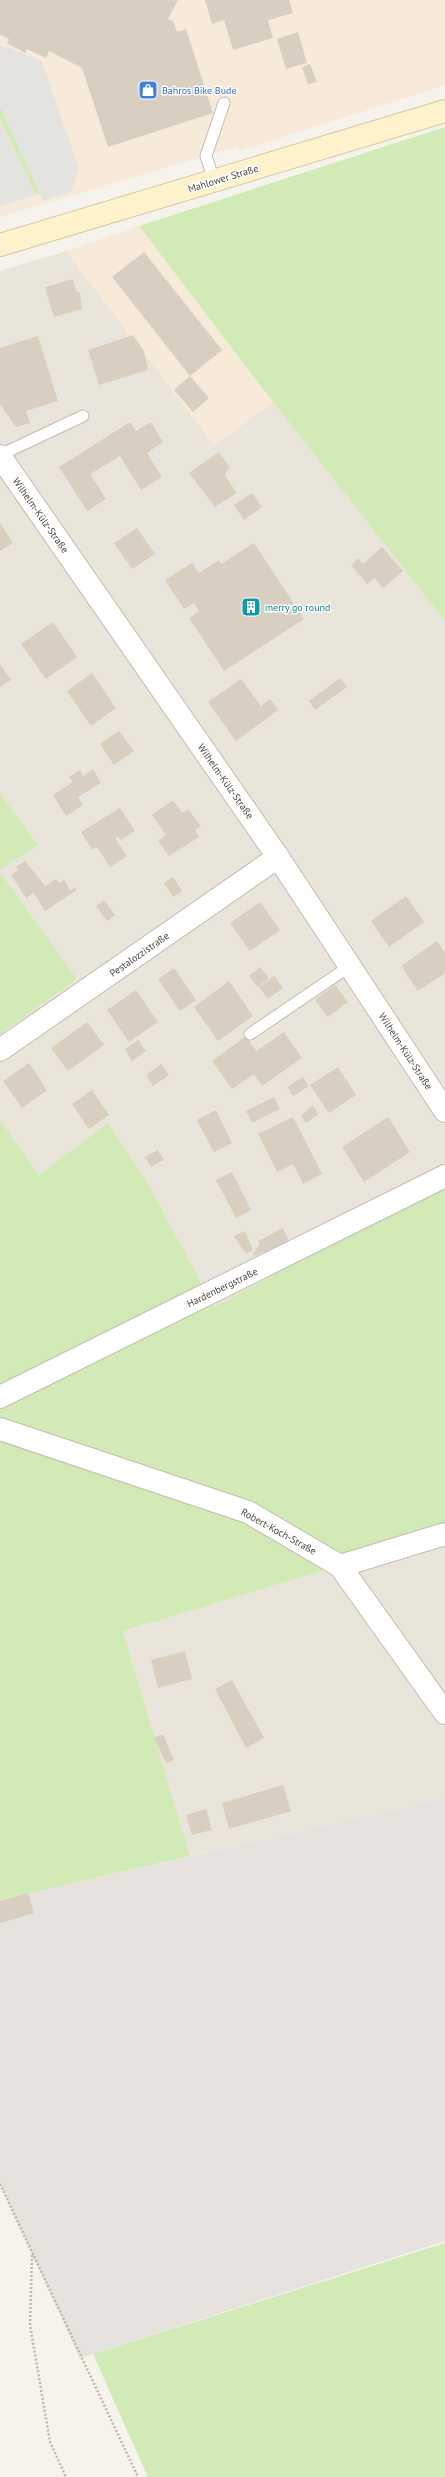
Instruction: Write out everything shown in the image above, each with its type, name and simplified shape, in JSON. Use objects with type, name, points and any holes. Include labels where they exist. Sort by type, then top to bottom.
[{"type":"main road","name":"Mahlower Straße","points":[[0,245],[445,111]]},
{"type":"street","name":"Wilhelm-Külz-Straße","points":[[0,456],[278,857],[445,1111]]},
{"type":"street","name":"Pestalozzistraße","points":[[0,1050],[278,857]]},
{"type":"street","name":"Hardenbergstraße","points":[[0,1397],[445,1176]]},
{"type":"street","name":"Robert-Koch-Straße","points":[[0,1429],[248,1512],[340,1566],[445,1713]]},
{"type":"street","points":[[340,1566],[445,1534]]},
{"type":"lane","points":[[214,181],[206,156],[224,103]]},
{"type":"lane","points":[[0,456],[83,416]]},
{"type":"lane","points":[[250,1034],[350,966]]},
{"type":"path","points":[[0,2184],[138,2477]]},
{"type":"path","points":[[32,2254],[30,2325],[50,2442],[66,2477]]},
{"type":"shaded area","points":[[0,0],[445,0],[445,85],[240,151],[238,146],[0,217]]},
{"type":"shaded area","points":[[0,45],[41,60],[79,168],[71,192],[43,201],[0,106]]},
{"type":"shaded area","points":[[0,119],[36,195],[0,206]]},
{"type":"shaded area","points":[[139,226],[273,402],[214,445],[66,251]]},
{"type":"shaded area","points":[[66,251],[214,445],[273,402],[445,621],[445,1182],[214,1307],[149,1185],[108,1123],[39,1175],[0,1120],[0,1034],[77,979],[0,872],[0,870],[38,845],[0,793],[0,271]]},
{"type":"shaded area","points":[[445,1534],[445,1798],[190,1856],[123,1631]]},
{"type":"shaded area","points":[[445,1798],[445,2241],[80,2358],[0,2184],[0,1900]]},
{"type":"green space","points":[[0,106],[40,193],[36,195],[0,119]]},
{"type":"green space","points":[[445,127],[445,621],[273,402],[139,226]]},
{"type":"green space","points":[[0,793],[38,845],[0,870]]},
{"type":"green space","points":[[0,872],[77,979],[0,1034]]},
{"type":"green space","points":[[0,1120],[39,1175],[108,1123],[149,1185],[214,1307],[445,1182],[445,1534],[123,1631],[190,1856],[0,1900]]},
{"type":"green space","points":[[445,2243],[445,2477],[148,2477],[93,2354]]},
{"type":"building","points":[[0,0],[178,0],[168,19],[173,21],[177,32],[186,29],[213,113],[108,147],[82,68],[49,51],[46,58],[27,49],[25,53],[7,43],[9,39],[0,35]]},
{"type":"building","points":[[205,0],[289,0],[293,13],[268,20],[273,38],[233,50],[224,20],[212,24]]},
{"type":"building","points":[[298,32],[307,63],[286,69],[277,39]]},
{"type":"building","points":[[310,64],[317,82],[308,84],[302,67]]},
{"type":"building","points":[[144,252],[222,350],[190,376],[112,277]]},
{"type":"building","points":[[73,279],[76,291],[80,293],[82,309],[54,317],[45,287]]},
{"type":"building","points":[[133,335],[144,351],[148,370],[99,385],[88,350]]},
{"type":"building","points":[[38,336],[58,401],[26,411],[30,423],[16,427],[0,404],[0,348]]},
{"type":"building","points":[[190,376],[209,398],[193,412],[174,390]]},
{"type":"building","points":[[130,422],[136,431],[151,422],[163,442],[147,453],[162,477],[141,490],[120,456],[90,474],[106,499],[87,511],[59,467]]},
{"type":"building","points":[[219,452],[230,468],[227,470],[225,476],[237,493],[215,507],[189,473]]},
{"type":"building","points":[[252,493],[262,507],[244,520],[234,505]]},
{"type":"building","points":[[0,523],[13,543],[0,551]]},
{"type":"building","points":[[137,528],[155,554],[132,569],[114,543]]},
{"type":"building","name":"merry go round","points":[[254,543],[304,619],[224,671],[189,618],[199,611],[194,603],[184,609],[165,580],[192,563],[199,573],[219,560],[221,564]]},
{"type":"building","points":[[382,547],[403,571],[383,588],[374,578],[367,584],[351,565],[358,558],[363,564]]},
{"type":"building","points":[[53,622],[77,657],[46,679],[21,644]]},
{"type":"building","points":[[0,664],[11,680],[0,687]]},
{"type":"building","points":[[92,673],[116,708],[91,726],[67,691]]},
{"type":"building","points":[[340,678],[347,687],[315,710],[309,701]]},
{"type":"building","points":[[241,679],[261,706],[270,699],[278,710],[236,741],[208,702]]},
{"type":"building","points":[[119,731],[134,751],[114,765],[100,744]]},
{"type":"building","points":[[93,769],[101,783],[78,797],[83,805],[66,816],[53,795],[73,782],[69,777],[80,770],[83,776]]},
{"type":"building","points":[[173,800],[182,813],[188,809],[201,826],[195,830],[199,837],[169,856],[158,841],[166,835],[152,815]]},
{"type":"building","points":[[120,808],[135,831],[121,840],[118,836],[115,838],[127,856],[110,867],[97,847],[92,850],[81,832]]},
{"type":"building","points":[[25,861],[45,886],[56,879],[59,883],[64,880],[70,890],[75,887],[77,890],[45,911],[34,893],[26,898],[11,875],[18,870],[16,867]]},
{"type":"building","points":[[173,877],[182,891],[173,897],[164,883]]},
{"type":"building","points":[[406,896],[424,922],[389,947],[371,921]]},
{"type":"building","points":[[104,900],[115,915],[107,921],[96,906]]},
{"type":"building","points":[[260,902],[280,930],[250,951],[230,923]]},
{"type":"building","points":[[437,941],[445,953],[445,973],[418,991],[401,966]]},
{"type":"building","points":[[260,967],[269,978],[258,987],[249,976]]},
{"type":"building","points":[[174,968],[196,1000],[180,1011],[158,979]]},
{"type":"building","points":[[274,976],[283,988],[268,999],[259,987]]},
{"type":"building","points":[[229,981],[253,1016],[218,1041],[194,1007]]},
{"type":"building","points":[[335,985],[348,1002],[328,1017],[315,1000]]},
{"type":"building","points":[[136,990],[158,1022],[129,1042],[107,1010]]},
{"type":"building","points":[[87,1022],[104,1045],[68,1071],[51,1048]]},
{"type":"building","points":[[284,1032],[302,1058],[262,1086],[254,1074],[232,1089],[212,1061],[246,1036],[256,1051]]},
{"type":"building","points":[[138,1040],[146,1051],[132,1061],[125,1049]]},
{"type":"building","points":[[29,1063],[47,1090],[22,1108],[3,1081]]},
{"type":"building","points":[[161,1064],[169,1075],[153,1086],[146,1075]]},
{"type":"building","points":[[338,1067],[356,1095],[329,1113],[310,1085]]},
{"type":"building","points":[[303,1077],[309,1086],[293,1096],[287,1087]]},
{"type":"building","points":[[92,1090],[109,1115],[89,1129],[72,1104]]},
{"type":"building","points":[[274,1097],[280,1109],[252,1123],[246,1111]]},
{"type":"building","points":[[312,1105],[319,1114],[306,1123],[301,1116]]},
{"type":"building","points":[[216,1110],[232,1143],[214,1152],[197,1120]]},
{"type":"building","points":[[293,1117],[322,1174],[303,1184],[293,1164],[277,1172],[258,1134]]},
{"type":"building","points":[[388,1117],[410,1152],[364,1182],[342,1147]]},
{"type":"building","points":[[158,1150],[164,1160],[151,1167],[145,1157]]},
{"type":"building","points":[[232,1172],[251,1210],[236,1218],[216,1180]]},
{"type":"building","points":[[283,1228],[289,1241],[265,1254],[264,1252],[254,1256],[253,1253],[260,1244],[258,1241]]},
{"type":"building","points":[[245,1231],[253,1250],[246,1254],[234,1236]]},
{"type":"building","points":[[185,1651],[192,1679],[158,1688],[151,1660]]},
{"type":"building","points":[[232,1680],[264,1738],[246,1748],[215,1689]]},
{"type":"building","points":[[163,1734],[174,1760],[166,1763],[154,1738]]},
{"type":"building","points":[[283,1785],[291,1811],[229,1829],[222,1803]]},
{"type":"building","points":[[206,1809],[212,1830],[192,1835],[186,1815]]},
{"type":"building","points":[[28,1893],[34,1913],[0,1923],[0,1901]]},
{"type":"place","name":"Bahros Bike Bude","points":[[148,90]]},
{"type":"place","name":"merry go round","points":[[251,607]]}]
